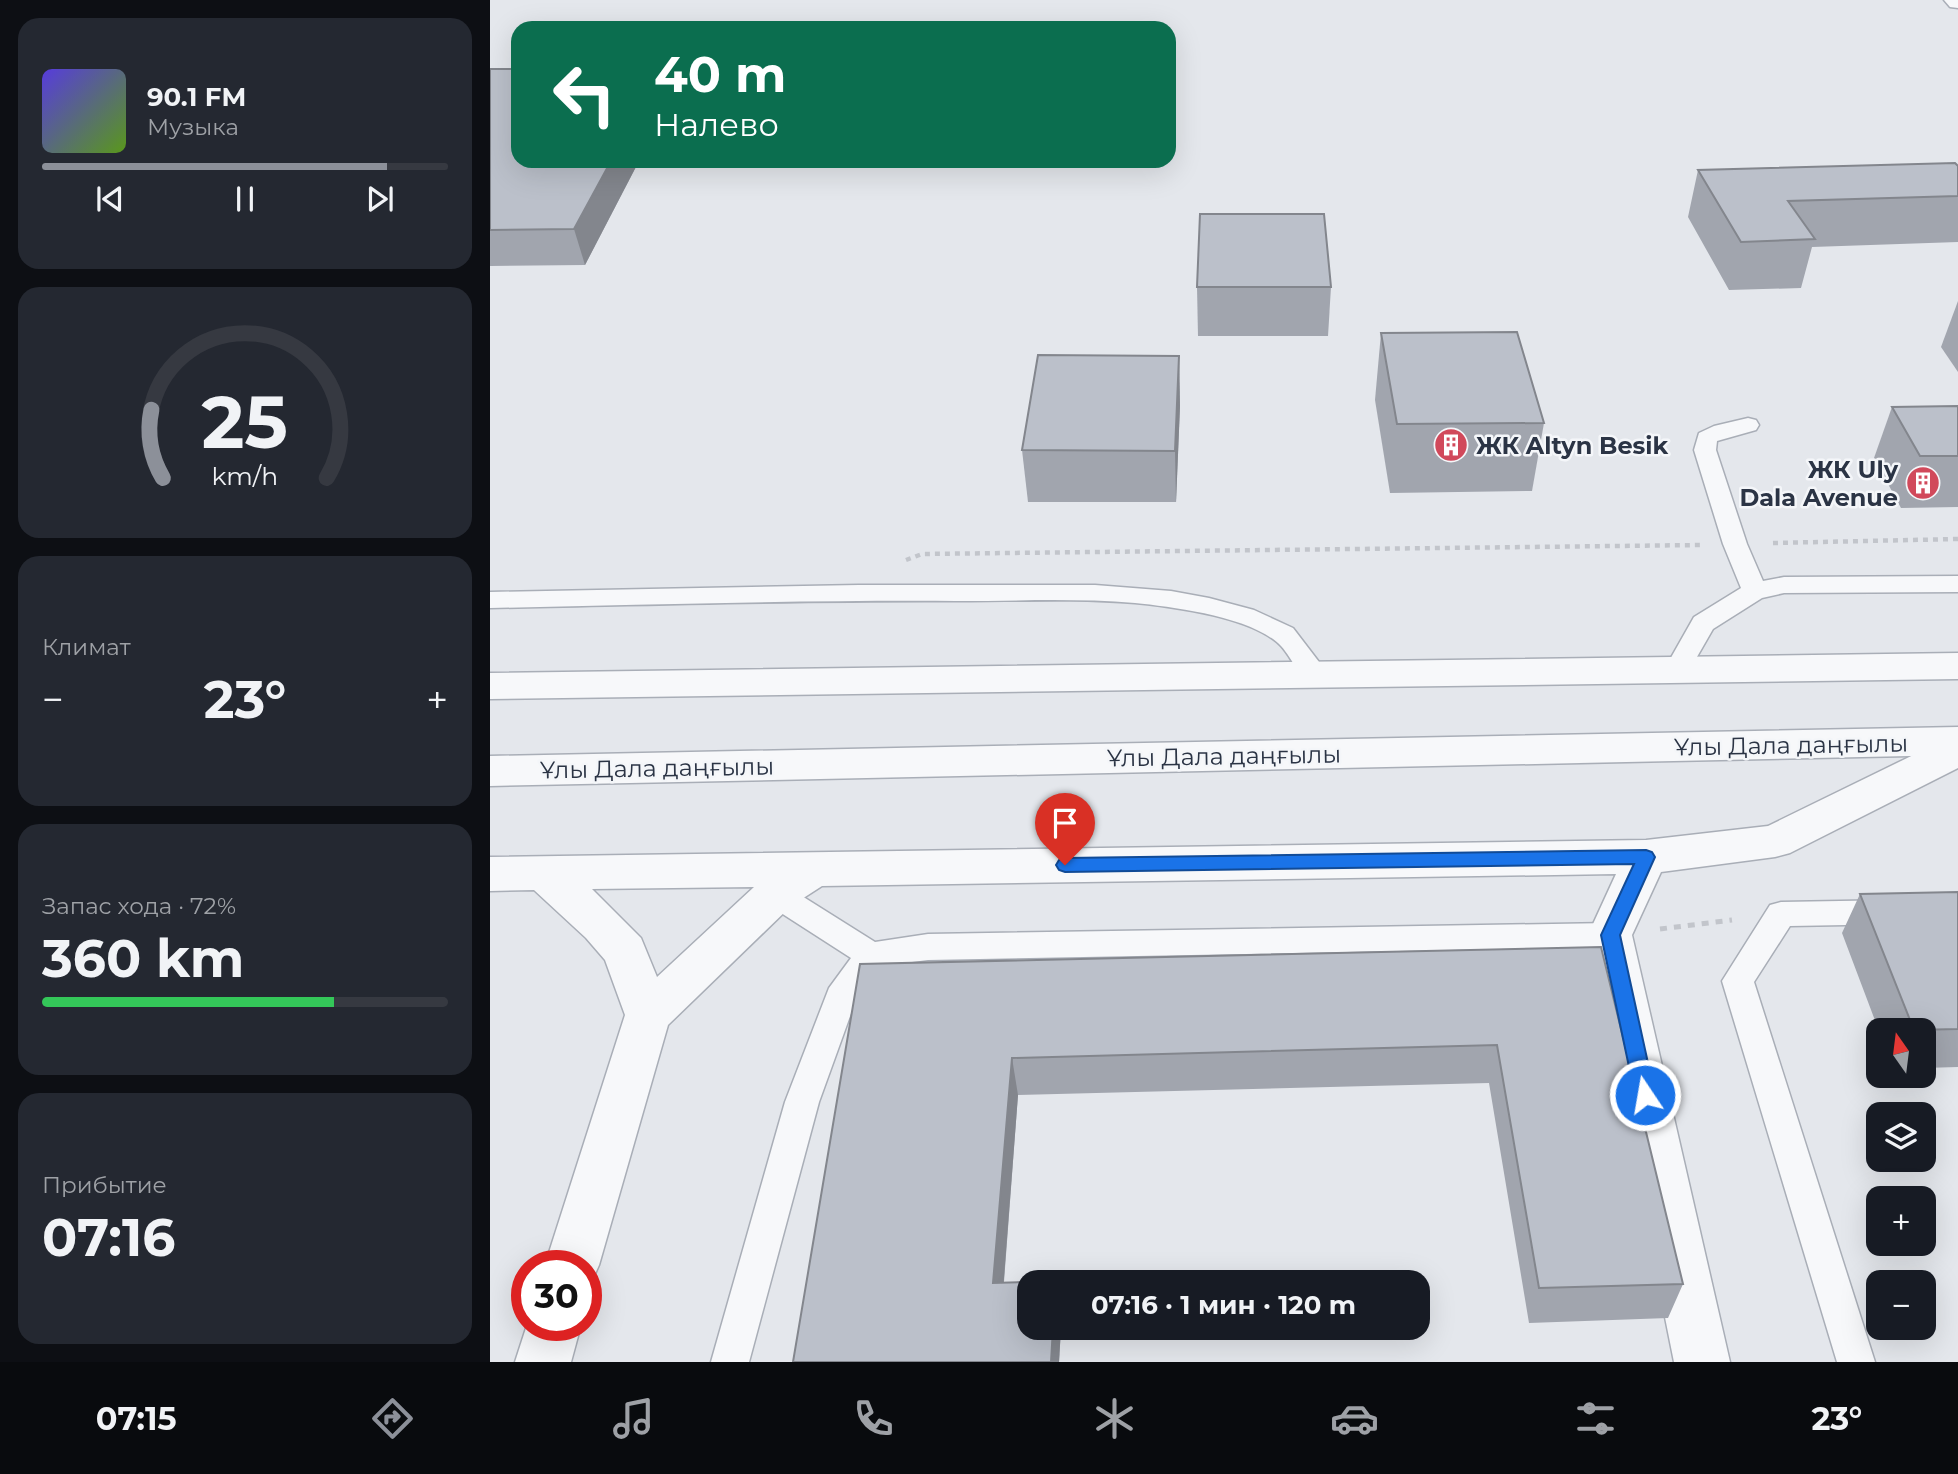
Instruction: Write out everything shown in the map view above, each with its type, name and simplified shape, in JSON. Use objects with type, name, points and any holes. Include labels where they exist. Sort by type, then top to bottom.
[{"type":"street","points":[[490,686],[1958,666]]},
{"type":"street","name":"Ұлы Дала даңғылы","points":[[490,771],[1958,741]]},
{"type":"street","points":[[490,874],[1646,857],[1775,841],[1958,750]]},
{"type":"street","points":[[1646,857],[1610,935],[1702,1362]]},
{"type":"street","points":[[577,1250],[648,1015],[775,894],[817,868]]},
{"type":"street","points":[[544,873],[602,925],[625,951],[648,1015]]},
{"type":"street","points":[[543,1362],[549,1341]]},
{"type":"lane","points":[[1748,425],[1722,430],[1707,438],[1705,450],[1735,544],[1755,591]]},
{"type":"lane","points":[[1677,670],[1703,623],[1755,591],[1784,585],[1958,584]]},
{"type":"lane","points":[[490,600],[906,592],[1125,594],[1175,598],[1237,615],[1281,632],[1316,675]]},
{"type":"lane","points":[[775,894],[871,955],[928,947],[1610,935]]},
{"type":"lane","points":[[1856,1362],[1738,981],[1781,914],[1958,911]]},
{"type":"lane","points":[[730,1362],[802,1102],[845,988],[871,955]]},
{"type":"path","points":[[906,592],[905,561],[922,554],[1958,539]]},
{"type":"path","points":[[1610,935],[1781,914]]},
{"type":"building","points":[[490,69],[511,69],[511,168],[607,168],[574,229],[490,230]]},
{"type":"building","points":[[1955,163],[1958,166],[1958,196],[1788,201],[1815,239],[1741,242],[1698,170]]},
{"type":"building","points":[[1200,214],[1324,214],[1331,287],[1197,287]]},
{"type":"building","points":[[1517,332],[1544,423],[1397,424],[1381,333]]},
{"type":"building","points":[[1038,355],[1179,356],[1175,451],[1022,450]]},
{"type":"building","points":[[1958,406],[1958,456],[1920,456],[1892,407]]},
{"type":"building","points":[[1958,892],[1958,1029],[1936,1030],[1936,1018],[1909,1018],[1860,894]]},
{"type":"building","points":[[1601,947],[1683,1284],[1539,1288],[1497,1045],[1012,1058],[993,1283],[1017,1282],[1017,1340],[1052,1340],[1051,1362],[793,1362],[860,964]]},
{"type":"place","name":"ЖК Altyn Besik","points":[[1451,445]]},
{"type":"place","name":"ЖК Uly Dala Avenue","points":[[1923,483]]},
{"type":"route","points":[[1065,865],[1646,857],[1610,935],[1645,1095]]}]
